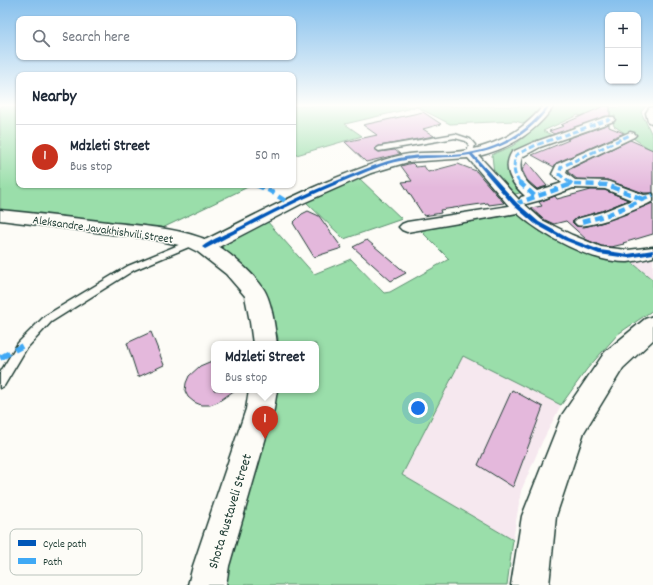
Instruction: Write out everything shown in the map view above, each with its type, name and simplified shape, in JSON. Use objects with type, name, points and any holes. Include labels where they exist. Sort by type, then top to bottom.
[{"type":"main road","name":"Aleksandre Javakhishvili Street","points":[[0,215],[152,233],[199,244]]},
{"type":"main road","points":[[199,244],[233,269],[255,293],[262,322],[264,341]]},
{"type":"main road","points":[[530,585],[539,516],[572,425],[614,360],[653,326]]},
{"type":"main road","name":"Shota Rustaveli Street","points":[[207,585],[211,566],[260,410],[263,393]]},
{"type":"street","points":[[199,244],[318,191],[392,161],[422,156],[470,153],[500,146],[523,133]]},
{"type":"street","points":[[536,196],[525,189],[516,179],[513,168],[516,155],[536,145],[569,133]]},
{"type":"street","points":[[572,184],[559,174],[561,167],[630,135]]},
{"type":"street","points":[[470,153],[518,206],[537,223],[566,239],[599,252],[628,256],[653,252]]},
{"type":"street","points":[[408,227],[518,206],[536,196],[572,184],[607,185],[649,198]]},
{"type":"street","points":[[582,222],[607,215],[649,198]]},
{"type":"lane","points":[[378,150],[455,136],[468,140],[472,144],[470,153]]},
{"type":"lane","points":[[0,383],[22,346],[48,319],[131,268],[199,244]]},
{"type":"shaded area","points":[[653,255],[653,280],[629,260]]},
{"type":"shaded area","points":[[463,356],[561,405],[542,442],[521,491],[513,540],[402,475]]},
{"type":"green space","points":[[0,133],[16,133],[16,188],[246,188],[152,233],[0,215]]},
{"type":"green space","points":[[296,133],[358,133],[362,136],[296,155]]},
{"type":"green space","points":[[529,133],[548,133],[554,136],[513,155],[524,192],[511,195],[494,174],[492,155],[512,146]]},
{"type":"green space","points":[[625,133],[651,133],[653,137],[653,151]]},
{"type":"green space","points":[[380,170],[360,179],[402,219],[344,239],[304,200],[369,173]]},
{"type":"green space","points":[[519,214],[533,226],[566,243],[629,260],[653,280],[653,310],[618,334],[587,369],[561,405],[463,356],[402,475],[513,540],[507,585],[222,585],[275,393],[319,393],[319,341],[278,341],[268,303],[217,249],[266,220],[314,274],[351,259],[384,293],[390,292],[449,259],[419,229]]},
{"type":"building","points":[[375,133],[430,133],[434,136],[379,146],[375,149],[379,152],[395,150],[400,154],[366,162],[345,142],[377,135]]},
{"type":"building","points":[[583,133],[623,133],[556,163],[554,167],[532,155],[569,140],[567,139]]},
{"type":"building","points":[[630,140],[653,150],[653,193],[644,193],[607,180],[577,179],[568,172],[568,170]]},
{"type":"building","points":[[527,162],[547,186],[537,189],[527,180],[522,170]]},
{"type":"building","points":[[412,163],[416,167],[424,166],[428,172],[458,164],[476,171],[504,203],[489,205],[488,203],[440,210],[441,213],[424,216],[402,182],[412,181],[401,166]]},
{"type":"building","points":[[591,190],[605,190],[628,200],[602,211],[577,218],[572,222],[576,226],[584,227],[604,222],[653,203],[653,234],[611,247],[601,246],[587,240],[566,221],[554,224],[543,219],[531,208],[542,206],[539,202],[555,196],[557,199]]},
{"type":"building","points":[[308,211],[319,216],[342,248],[314,257],[293,223],[302,214]]},
{"type":"building","points":[[367,240],[406,273],[391,281],[353,247]]},
{"type":"building","points":[[151,332],[164,365],[138,377],[127,343]]},
{"type":"building","points":[[211,361],[211,393],[231,393],[218,402],[210,405],[201,405],[188,397],[185,391],[186,383],[189,376],[200,366]]},
{"type":"building","points":[[512,390],[543,407],[513,487],[478,465]]},
{"type":"marked path","points":[[536,197],[517,179],[514,168],[516,155],[536,145],[569,133]]},
{"type":"marked path","points":[[572,184],[559,174],[561,167],[630,135]]},
{"type":"marked path","points":[[515,204],[572,184],[607,185],[645,200]]},
{"type":"marked path","points":[[263,188],[290,204]]},
{"type":"marked path","points":[[582,222],[607,215],[653,195]]},
{"type":"marked path","points":[[0,358],[22,346]]},
{"type":"cycle path","points":[[205,247],[273,212],[366,170],[408,158],[453,156],[488,150],[511,140],[522,133]]},
{"type":"cycle path","points":[[470,153],[515,204],[537,223],[566,239],[599,252],[628,256],[653,252]]},
{"type":"place","name":"Mdzleti Street","points":[[265,439]]}]
